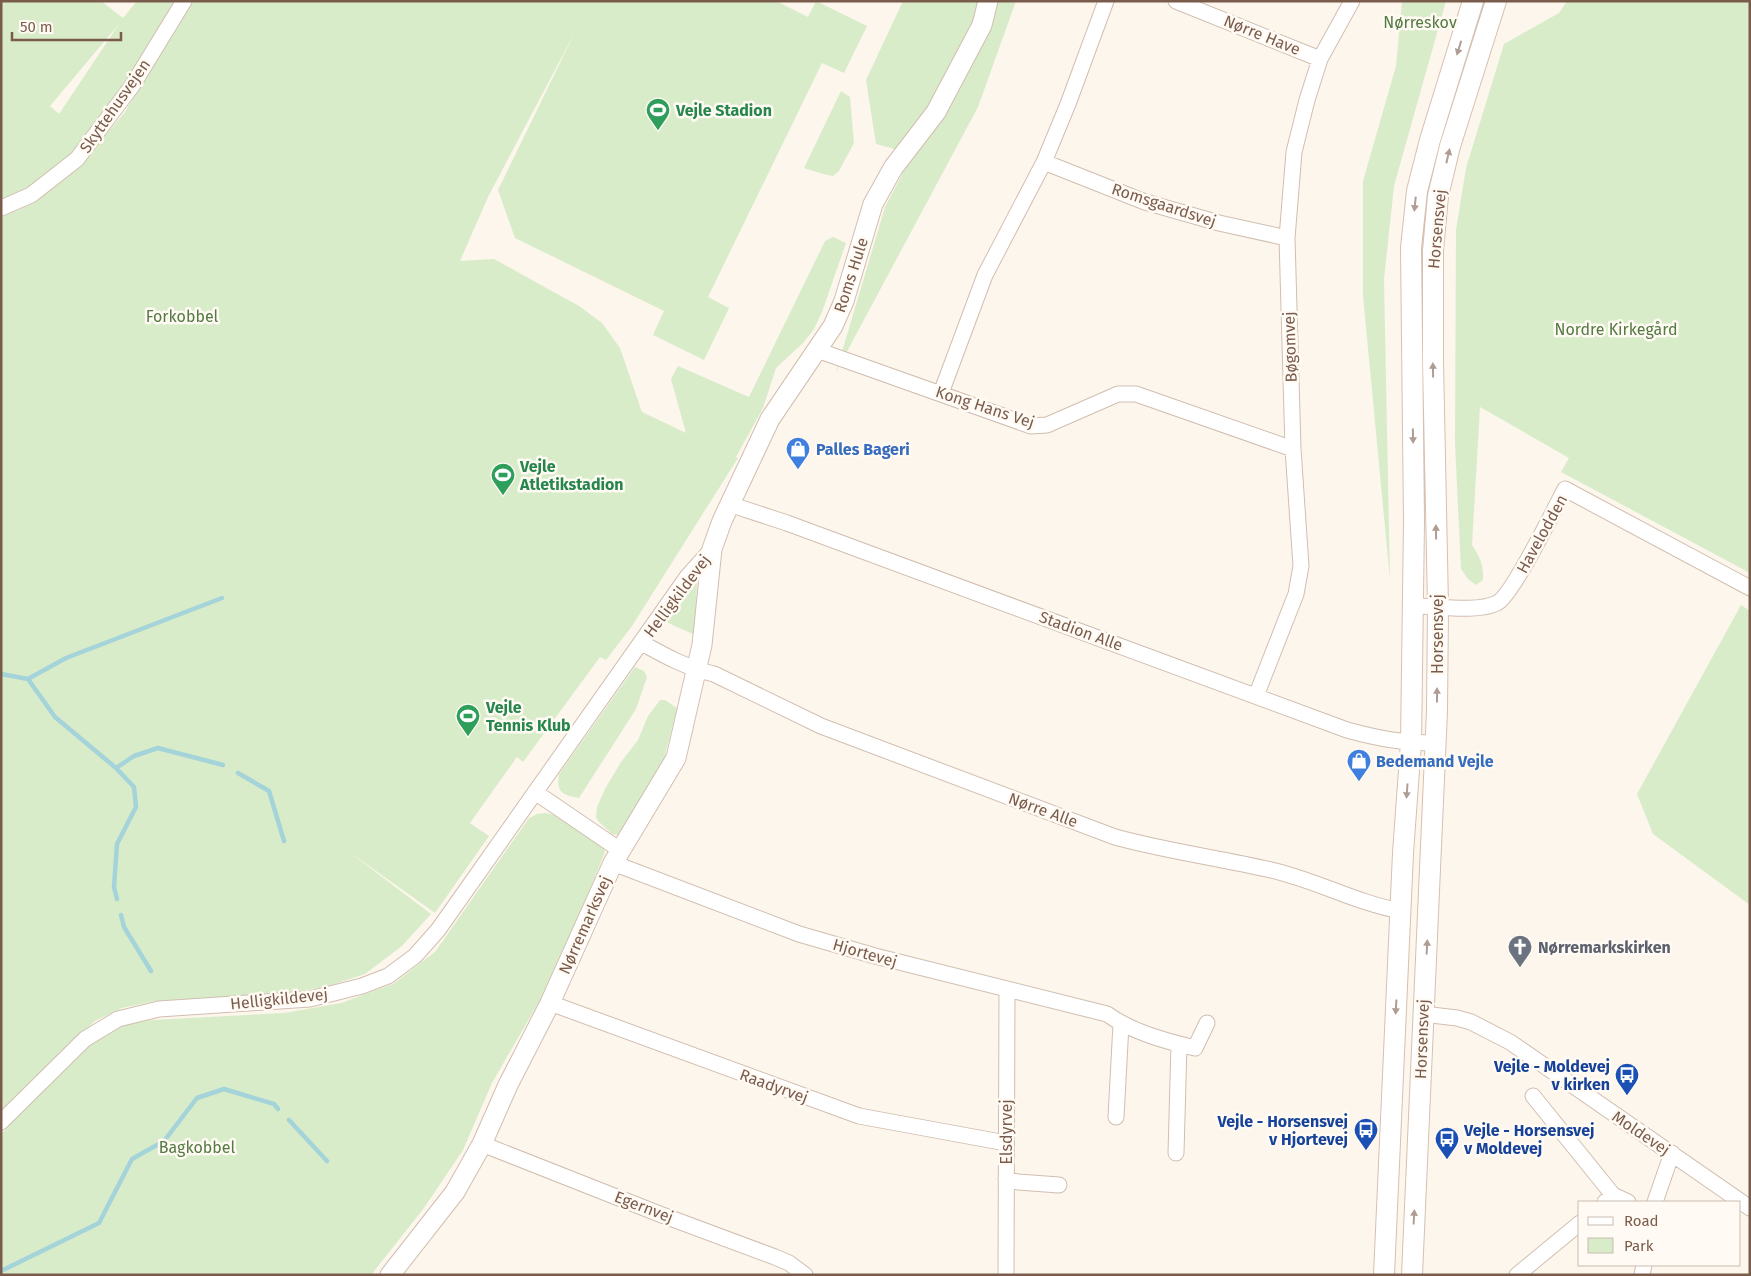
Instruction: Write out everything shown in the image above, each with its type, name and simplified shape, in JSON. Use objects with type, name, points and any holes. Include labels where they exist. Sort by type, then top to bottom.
[{"type":"main road","name":"Horsensvej","points":[[1384,1275],[1403,853],[1411,743],[1414,606],[1411,248],[1419,182],[1473,1]]},
{"type":"main road","name":"Horsensvej","points":[[1412,1275],[1436,743],[1438,606],[1433,361],[1433,252],[1438,196],[1450,146],[1496,1]]},
{"type":"main road","points":[[1388,1275],[1396,1242],[1408,1041],[1414,1021],[1423,1014],[1410,989],[1414,893],[1403,853]]},
{"type":"street","name":"Skyttehusvejen","points":[[1,208],[30,195],[77,159],[132,86],[184,1]]},
{"type":"street","name":"Roms Hule","points":[[712,549],[729,504],[770,419],[833,326],[844,301],[873,204],[893,168],[936,112],[982,25],[988,1]]},
{"type":"street","points":[[941,393],[985,275],[1044,162],[1068,104],[1106,1]]},
{"type":"street","name":"Nørre Have","points":[[1176,1],[1320,59]]},
{"type":"street","name":"Bøgomvej","points":[[1256,696],[1296,594],[1301,566],[1293,449],[1286,238],[1294,152],[1320,59],[1352,1]]},
{"type":"street","name":"Romsgaardsvej","points":[[1044,162],[1145,202],[1219,223],[1286,238]]},
{"type":"street","name":"Kong Hans Vej","points":[[817,350],[1031,426],[1047,425],[1118,394],[1136,394],[1293,449]]},
{"type":"street","name":"Havelodden","points":[[1414,606],[1480,609],[1499,603],[1513,586],[1565,489],[1750,588]]},
{"type":"street","name":"Stadion Alle","points":[[729,504],[787,523],[1347,730],[1380,739],[1411,743],[1436,743]]},
{"type":"street","name":"Helligkildevej","points":[[1,1122],[85,1039],[118,1019],[159,1009],[310,999],[362,986],[388,976],[416,956],[438,930],[687,577],[712,549]]},
{"type":"street","name":"Nørremarksvej","points":[[390,1275],[455,1192],[482,1144],[508,1085],[550,1004],[617,857],[676,758],[698,670],[712,549]]},
{"type":"street","name":"Helligkildevej","points":[[642,643],[669,659],[698,670]]},
{"type":"street","name":"Nørre Alle","points":[[698,670],[714,674],[853,740],[1115,837],[1153,847],[1271,870],[1306,879],[1377,907],[1401,911]]},
{"type":"street","points":[[535,792],[617,857]]},
{"type":"street","name":"Hjortevej","points":[[617,857],[799,934],[875,956],[1106,1014],[1121,1024],[1179,1044],[1195,1048],[1207,1023]]},
{"type":"street","name":"Elsdyrvej","points":[[1006,1275],[1007,989]]},
{"type":"street","name":"Raadyrvej","points":[[550,1004],[859,1116],[1006,1143]]},
{"type":"street","name":"Moldevej","points":[[1423,1014],[1457,1018],[1471,1022],[1510,1042],[1740,1201]]},
{"type":"street","points":[[1116,1118],[1121,1024]]},
{"type":"street","points":[[1176,1153],[1179,1044]]},
{"type":"street","points":[[1533,1096],[1609,1199],[1622,1201]]},
{"type":"street","name":"Egernvej","points":[[482,1144],[775,1256],[789,1262],[805,1275]]},
{"type":"street","points":[[1655,1201],[1672,1154]]},
{"type":"street","points":[[1006,1179],[1018,1182],[1059,1185]]},
{"type":"street","points":[[1518,1274],[1578,1225]]},
{"type":"green space","points":[[1,1],[101,1],[123,18],[137,1],[176,1],[123,85],[71,153],[40,180],[22,191],[1,200]],"holes":[[[119,24],[59,114],[50,106]]]},
{"type":"green space","name":"Forkobbel","points":[[190,1],[776,1],[808,17],[816,1],[867,26],[844,73],[822,63],[708,297],[729,308],[704,360],[653,335],[664,311],[515,238],[498,190],[575,32],[488,197],[460,261],[494,259],[579,306],[602,323],[620,348],[642,412],[686,433],[671,379],[678,366],[749,397],[825,241],[833,237],[846,243],[822,312],[814,329],[804,342],[776,368],[763,408],[736,457],[738,458],[632,626],[606,660],[600,657],[523,762],[517,757],[470,823],[489,836],[435,913],[348,851],[431,914],[402,946],[365,974],[328,986],[288,994],[155,1001],[122,1008],[95,1021],[72,1042],[1,1118],[1,217],[34,203],[81,164],[125,112]]},
{"type":"green space","points":[[903,1],[984,1],[932,109],[898,150],[876,144],[866,80]]},
{"type":"green space","points":[[993,1],[1016,1],[978,107],[836,372],[885,207]]},
{"type":"green space","name":"Nørreskov","points":[[1402,1],[1446,1],[1394,186],[1384,279],[1390,580],[1363,296],[1363,181],[1396,66]]},
{"type":"green space","name":"Nordre Kirkegård","points":[[1567,1],[1750,1],[1750,573],[1561,472],[1569,458],[1480,407],[1472,545],[1481,562],[1483,580],[1476,585],[1468,579],[1461,569],[1455,443],[1456,230],[1466,168],[1504,44],[1559,13]]},
{"type":"green space","points":[[841,91],[850,97],[854,143],[839,171],[833,176],[804,168]]},
{"type":"green space","points":[[697,580],[695,635],[666,622]]},
{"type":"green space","points":[[1741,605],[1750,611],[1750,905],[1653,834],[1637,794]]},
{"type":"green space","points":[[635,667],[644,671],[647,677],[636,709],[579,798],[564,794],[558,785],[559,774]]},
{"type":"green space","points":[[660,700],[665,700],[677,708],[664,759],[641,803],[618,835],[612,834],[598,821],[596,817],[597,807],[605,789],[621,762],[638,740],[648,716]]},
{"type":"green space","name":"Bagkobbel","points":[[537,814],[555,815],[602,846],[605,852],[586,899],[540,1000],[492,1083],[463,1150],[424,1208],[371,1275],[1,1275],[1,1134],[81,1048],[123,1025],[152,1020],[284,1013],[341,1003],[393,984],[435,952],[529,818]]},
{"type":"waterway","points":[[28,679],[66,658],[222,598]]},
{"type":"waterway","points":[[1,674],[28,679],[55,717],[116,768],[134,756],[158,748],[223,765]]},
{"type":"waterway","points":[[116,768],[134,787],[136,807],[117,844],[114,887],[117,899]]},
{"type":"waterway","points":[[238,773],[269,791],[284,841]]},
{"type":"waterway","points":[[121,915],[124,927],[151,971]]},
{"type":"waterway","points":[[1,1271],[99,1223],[132,1159],[164,1141],[197,1098],[224,1089],[274,1104],[278,1109]]},
{"type":"waterway","points":[[289,1120],[327,1161]]},
{"type":"place","name":"Vejle Stadion","points":[[658,131]]},
{"type":"place","name":"Palles Bageri","points":[[798,470]]},
{"type":"place","name":"Vejle Atletikstadion","points":[[503,496]]},
{"type":"place","name":"Vejle Tennis Klub","points":[[468,737]]},
{"type":"place","name":"Bedemand Vejle","points":[[1359,782]]},
{"type":"place","name":"Nørremarkskirken","points":[[1520,968]]},
{"type":"place","name":"Vejle - Moldevej v kirken","points":[[1627,1096]]},
{"type":"place","name":"Vejle - Horsensvej v Hjortevej","points":[[1366,1151]]},
{"type":"place","name":"Vejle - Horsensvej v Moldevej","points":[[1447,1160]]}]
